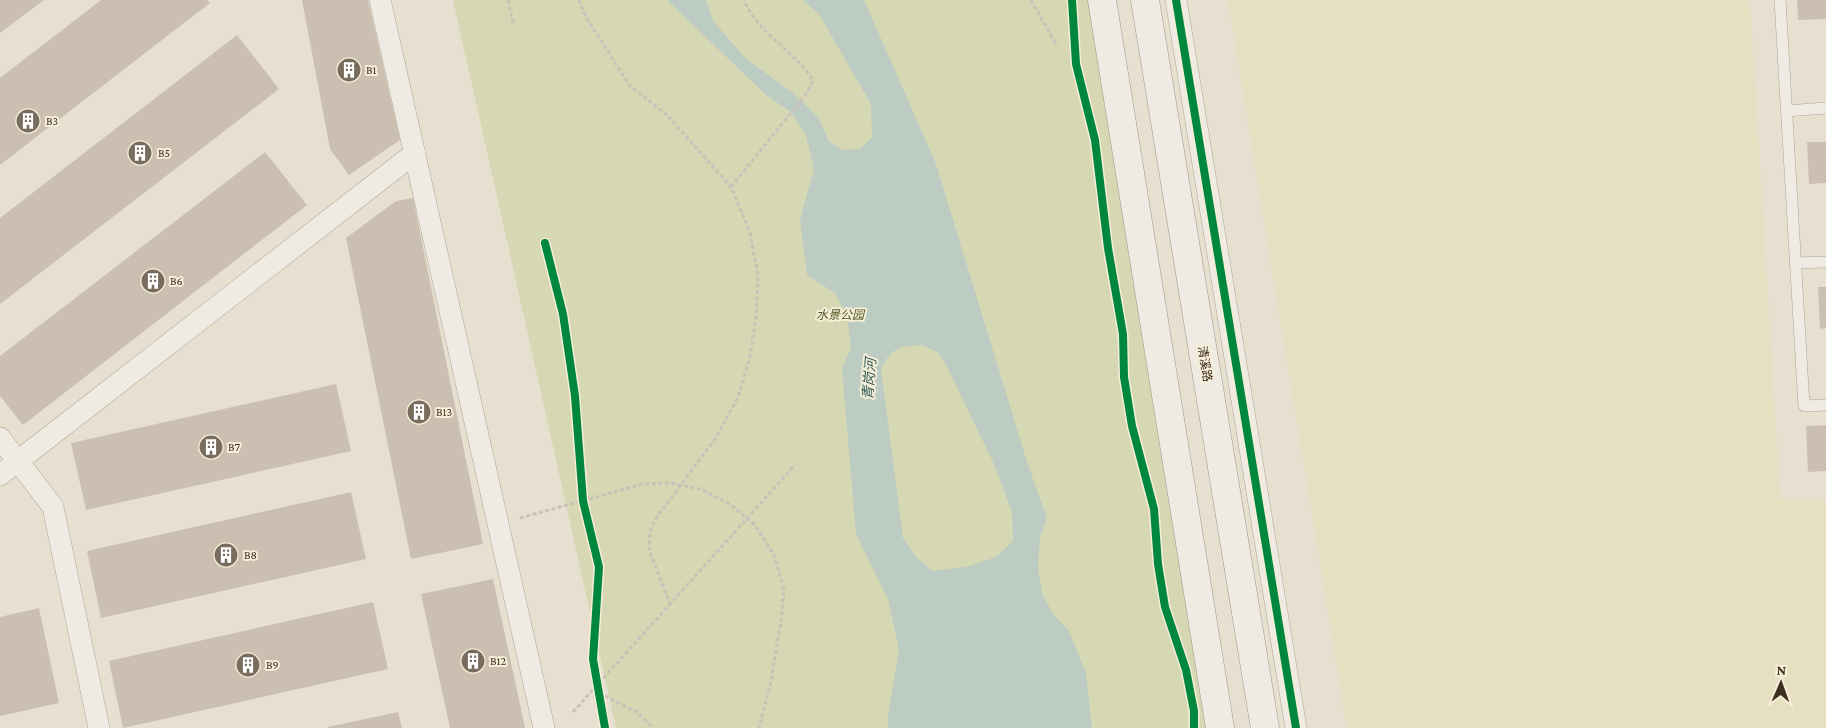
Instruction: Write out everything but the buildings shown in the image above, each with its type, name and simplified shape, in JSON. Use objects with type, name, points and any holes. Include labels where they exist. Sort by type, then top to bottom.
[{"type":"main road","points":[[1102,0],[1220,728]]},
{"type":"main road","name":"清溪路","points":[[1145,0],[1265,728]]},
{"type":"street","points":[[380,0],[544,728]]},
{"type":"street","points":[[1176,0],[1296,728]]},
{"type":"street","points":[[0,475],[415,153]]},
{"type":"street","points":[[0,438],[53,507],[99,728]]},
{"type":"lane","points":[[1780,0],[1804,406],[1826,405]]},
{"type":"lane","points":[[1786,111],[1826,108]]},
{"type":"lane","points":[[1796,263],[1826,262]]},
{"type":"path","points":[[508,0],[513,23]]},
{"type":"path","points":[[579,0],[591,25],[629,85],[668,115],[731,187],[750,232],[758,276],[755,325],[750,357],[738,397],[717,436],[654,521],[650,533],[649,550],[670,604]]},
{"type":"path","points":[[731,187],[807,93],[813,80],[805,68],[769,36],[744,0]]},
{"type":"path","points":[[1031,0],[1057,46]]},
{"type":"path","points":[[573,712],[598,689],[670,604],[795,465]]},
{"type":"path","points":[[498,524],[643,484],[670,483],[700,489],[730,504],[755,525],[774,555],[784,588],[781,621],[771,677],[758,728]]},
{"type":"path","points":[[582,491],[585,510]]},
{"type":"path","points":[[596,676],[600,702]]},
{"type":"path","points":[[598,689],[637,712],[653,728]]},
{"type":"shaded area","points":[[1228,0],[1750,0],[1780,499],[1826,500],[1826,728],[1347,728]]},
{"type":"green space","name":"水景公园","points":[[453,0],[1102,0],[1220,728],[616,728]]},
{"type":"water","name":"青岗河","points":[[667,0],[706,0],[713,21],[746,59],[793,93],[818,117],[829,141],[842,150],[860,149],[872,137],[871,104],[819,14],[803,0],[864,0],[936,164],[1027,462],[1047,518],[1040,537],[1038,569],[1043,596],[1054,615],[1069,631],[1086,674],[1092,728],[888,728],[888,715],[899,649],[888,599],[856,534],[842,369],[851,347],[847,316],[835,293],[807,275],[800,220],[814,169],[806,135],[791,112],[766,95]],"holes":[[[923,345],[939,353],[994,464],[1012,512],[1013,541],[996,557],[966,567],[933,571],[916,557],[903,538],[881,369],[893,352],[902,347]]]},
{"type":"cycle path","points":[[1072,0],[1076,64],[1095,140],[1108,248],[1123,334],[1124,377],[1132,426],[1154,509],[1158,564],[1165,607],[1186,670],[1194,711],[1194,728]]},
{"type":"cycle path","points":[[1176,0],[1296,728]]},
{"type":"cycle path","points":[[545,243],[563,314],[575,396],[583,501],[599,567],[593,659],[605,728]]},
{"type":"place","name":"B1","points":[[349,70]]},
{"type":"place","name":"B3","points":[[28,121]]},
{"type":"place","name":"B5","points":[[140,153]]},
{"type":"place","name":"B6","points":[[153,281]]},
{"type":"place","name":"B13","points":[[419,412]]},
{"type":"place","name":"B7","points":[[211,447]]},
{"type":"place","name":"B8","points":[[226,555]]},
{"type":"place","name":"B12","points":[[473,661]]},
{"type":"place","name":"B9","points":[[248,665]]}]
